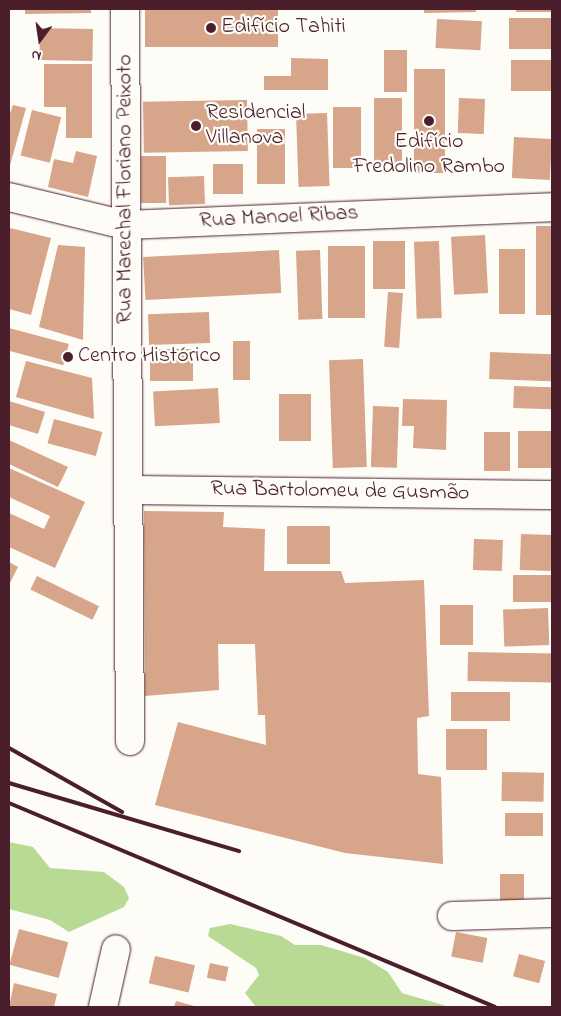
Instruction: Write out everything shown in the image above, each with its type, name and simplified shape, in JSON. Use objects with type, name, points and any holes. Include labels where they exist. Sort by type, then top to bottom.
[{"type":"street","name":"Rua Marechal Floriano Peixoto","points":[[125,9],[130,741]]},
{"type":"street","name":"Rua Manoel Ribas","points":[[9,197],[126,225],[552,206]]},
{"type":"street","name":"Rua Bartolomeu de Gusmão","points":[[128,490],[552,495]]},
{"type":"street","points":[[452,916],[552,913]]},
{"type":"street","points":[[103,1007],[116,949]]},
{"type":"green space","points":[[9,842],[33,847],[50,868],[104,872],[124,887],[129,898],[124,907],[69,932],[50,920],[9,909]]},
{"type":"green space","points":[[230,924],[281,936],[295,945],[321,945],[365,958],[388,972],[402,993],[450,1007],[256,1007],[245,993],[259,975],[256,968],[208,936],[210,928]]},
{"type":"building","points":[[25,9],[91,9],[91,13],[25,14]]},
{"type":"building","name":"Edifício Tahiti","points":[[145,9],[278,9],[278,47],[145,47]]},
{"type":"building","points":[[424,9],[476,9],[476,12],[424,13]]},
{"type":"building","points":[[516,9],[552,9],[552,12],[516,12]]},
{"type":"building","points":[[509,18],[551,18],[551,49],[509,49]]},
{"type":"building","points":[[437,19],[482,21],[480,50],[435,48]]},
{"type":"building","points":[[40,28],[93,29],[92,61],[39,60]]},
{"type":"building","points":[[384,50],[407,50],[407,92],[384,92]]},
{"type":"building","points":[[291,58],[328,59],[328,90],[264,90],[264,76],[291,76]]},
{"type":"building","points":[[511,60],[552,60],[552,91],[511,91]]},
{"type":"building","points":[[44,64],[92,64],[92,138],[66,138],[66,107],[44,107]]},
{"type":"building","name":"Edifício Fredolino Rambo","points":[[414,69],[445,69],[445,173],[414,173]]},
{"type":"building","points":[[374,98],[402,98],[402,165],[374,165]]},
{"type":"building","points":[[459,98],[485,99],[484,134],[458,133]]},
{"type":"building","name":"Residencial Villanova","points":[[247,100],[248,151],[144,153],[143,102]]},
{"type":"building","points":[[13,105],[26,108],[9,169],[9,116]]},
{"type":"building","points":[[333,107],[361,107],[361,168],[333,168]]},
{"type":"building","points":[[32,110],[61,117],[50,163],[21,156]]},
{"type":"building","points":[[327,113],[330,186],[299,187],[296,114]]},
{"type":"building","points":[[257,129],[285,129],[285,184],[257,184]]},
{"type":"building","points":[[514,137],[552,139],[550,180],[512,178]]},
{"type":"building","points":[[76,151],[97,156],[88,197],[48,187],[54,159],[73,163]]},
{"type":"building","points":[[141,156],[166,156],[166,203],[141,203]]},
{"type":"building","points":[[213,164],[243,164],[243,194],[213,194]]},
{"type":"building","points":[[204,176],[205,204],[169,205],[168,177]]},
{"type":"building","points":[[536,226],[552,226],[552,315],[536,315]]},
{"type":"building","points":[[10,228],[51,238],[31,315],[9,309]]},
{"type":"building","points":[[485,235],[488,293],[454,295],[451,237]]},
{"type":"building","points":[[373,241],[405,241],[405,289],[373,289]]},
{"type":"building","points":[[439,241],[442,318],[417,319],[414,242]]},
{"type":"building","points":[[58,245],[85,247],[83,340],[39,327]]},
{"type":"building","points":[[328,246],[365,246],[365,318],[328,318]]},
{"type":"building","points":[[499,249],[525,249],[525,314],[499,314]]},
{"type":"building","points":[[279,250],[281,293],[145,300],[143,257]]},
{"type":"building","points":[[320,250],[322,319],[298,320],[296,251]]},
{"type":"building","points":[[388,292],[403,293],[399,348],[384,347]]},
{"type":"building","points":[[209,312],[210,343],[149,345],[148,314]]},
{"type":"building","points":[[9,328],[69,344],[63,365],[9,351]]},
{"type":"building","points":[[233,341],[250,341],[250,380],[233,380]]},
{"type":"building","points":[[150,349],[193,349],[193,381],[150,381]]},
{"type":"building","points":[[490,352],[552,354],[551,381],[489,379]]},
{"type":"building","points":[[363,359],[367,467],[333,468],[329,360]]},
{"type":"building","points":[[26,361],[92,378],[94,419],[16,397]]},
{"type":"building","points":[[514,386],[552,387],[551,409],[513,408]]},
{"type":"building","points":[[218,388],[220,423],[155,426],[153,391]]},
{"type":"building","points":[[279,394],[311,394],[311,441],[279,441]]},
{"type":"building","points":[[403,399],[447,400],[446,450],[413,448],[414,426],[402,426]]},
{"type":"building","points":[[9,401],[45,412],[38,434],[9,425]]},
{"type":"building","points":[[373,406],[399,407],[397,468],[371,467]]},
{"type":"building","points":[[54,419],[102,432],[96,456],[48,443]]},
{"type":"building","points":[[518,431],[552,431],[552,468],[518,468]]},
{"type":"building","points":[[484,432],[510,432],[510,471],[484,471]]},
{"type":"building","points":[[9,440],[68,467],[58,487],[9,464]]},
{"type":"building","points":[[9,468],[85,502],[55,568],[9,547],[9,513],[44,529],[50,516],[9,497]]},
{"type":"building","points":[[144,511],[224,512],[223,527],[265,529],[264,571],[341,571],[345,583],[424,580],[429,716],[417,718],[418,774],[441,777],[443,864],[345,853],[155,805],[178,722],[266,745],[265,715],[258,715],[255,644],[218,644],[219,690],[145,696]]},
{"type":"building","points":[[287,526],[330,526],[330,564],[287,564]]},
{"type":"building","points":[[521,534],[552,535],[551,571],[520,570]]},
{"type":"building","points":[[474,539],[503,540],[502,571],[473,570]]},
{"type":"building","points":[[9,562],[18,567],[10,583],[9,582]]},
{"type":"building","points":[[513,575],[552,575],[552,602],[513,602]]},
{"type":"building","points":[[37,576],[99,606],[92,620],[30,589]]},
{"type":"building","points":[[440,605],[473,605],[473,645],[440,645]]},
{"type":"building","points":[[548,608],[549,645],[504,647],[503,610]]},
{"type":"building","points":[[468,652],[552,653],[551,682],[467,681]]},
{"type":"building","points":[[451,692],[510,692],[510,721],[451,721]]},
{"type":"building","points":[[446,729],[487,729],[487,770],[446,770]]},
{"type":"building","points":[[502,772],[544,773],[543,802],[501,801]]},
{"type":"building","points":[[505,813],[543,813],[543,836],[505,836]]},
{"type":"building","points":[[500,874],[524,874],[524,900],[500,900]]},
{"type":"building","points":[[19,929],[68,942],[59,978],[9,965]]},
{"type":"building","points":[[456,932],[487,938],[483,963],[451,957]]},
{"type":"building","points":[[519,954],[545,961],[539,983],[513,976]]},
{"type":"building","points":[[155,956],[195,965],[189,993],[149,983]]},
{"type":"building","points":[[210,963],[229,967],[225,982],[207,978]]},
{"type":"building","points":[[14,983],[57,994],[54,1007],[9,1007]]},
{"type":"building","points":[[176,1001],[198,1007],[174,1007]]},
{"type":"railway","points":[[9,748],[122,812]]},
{"type":"railway","points":[[9,783],[239,851]]},
{"type":"railway","points":[[9,803],[495,1007]]},
{"type":"place","name":"Edifício Tahiti","points":[[211,28]]},
{"type":"place","name":"Edifício Fredolino Rambo","points":[[429,121]]},
{"type":"place","name":"Residencial Villanova","points":[[196,126]]},
{"type":"place","name":"Centro Histórico","points":[[68,357]]}]
